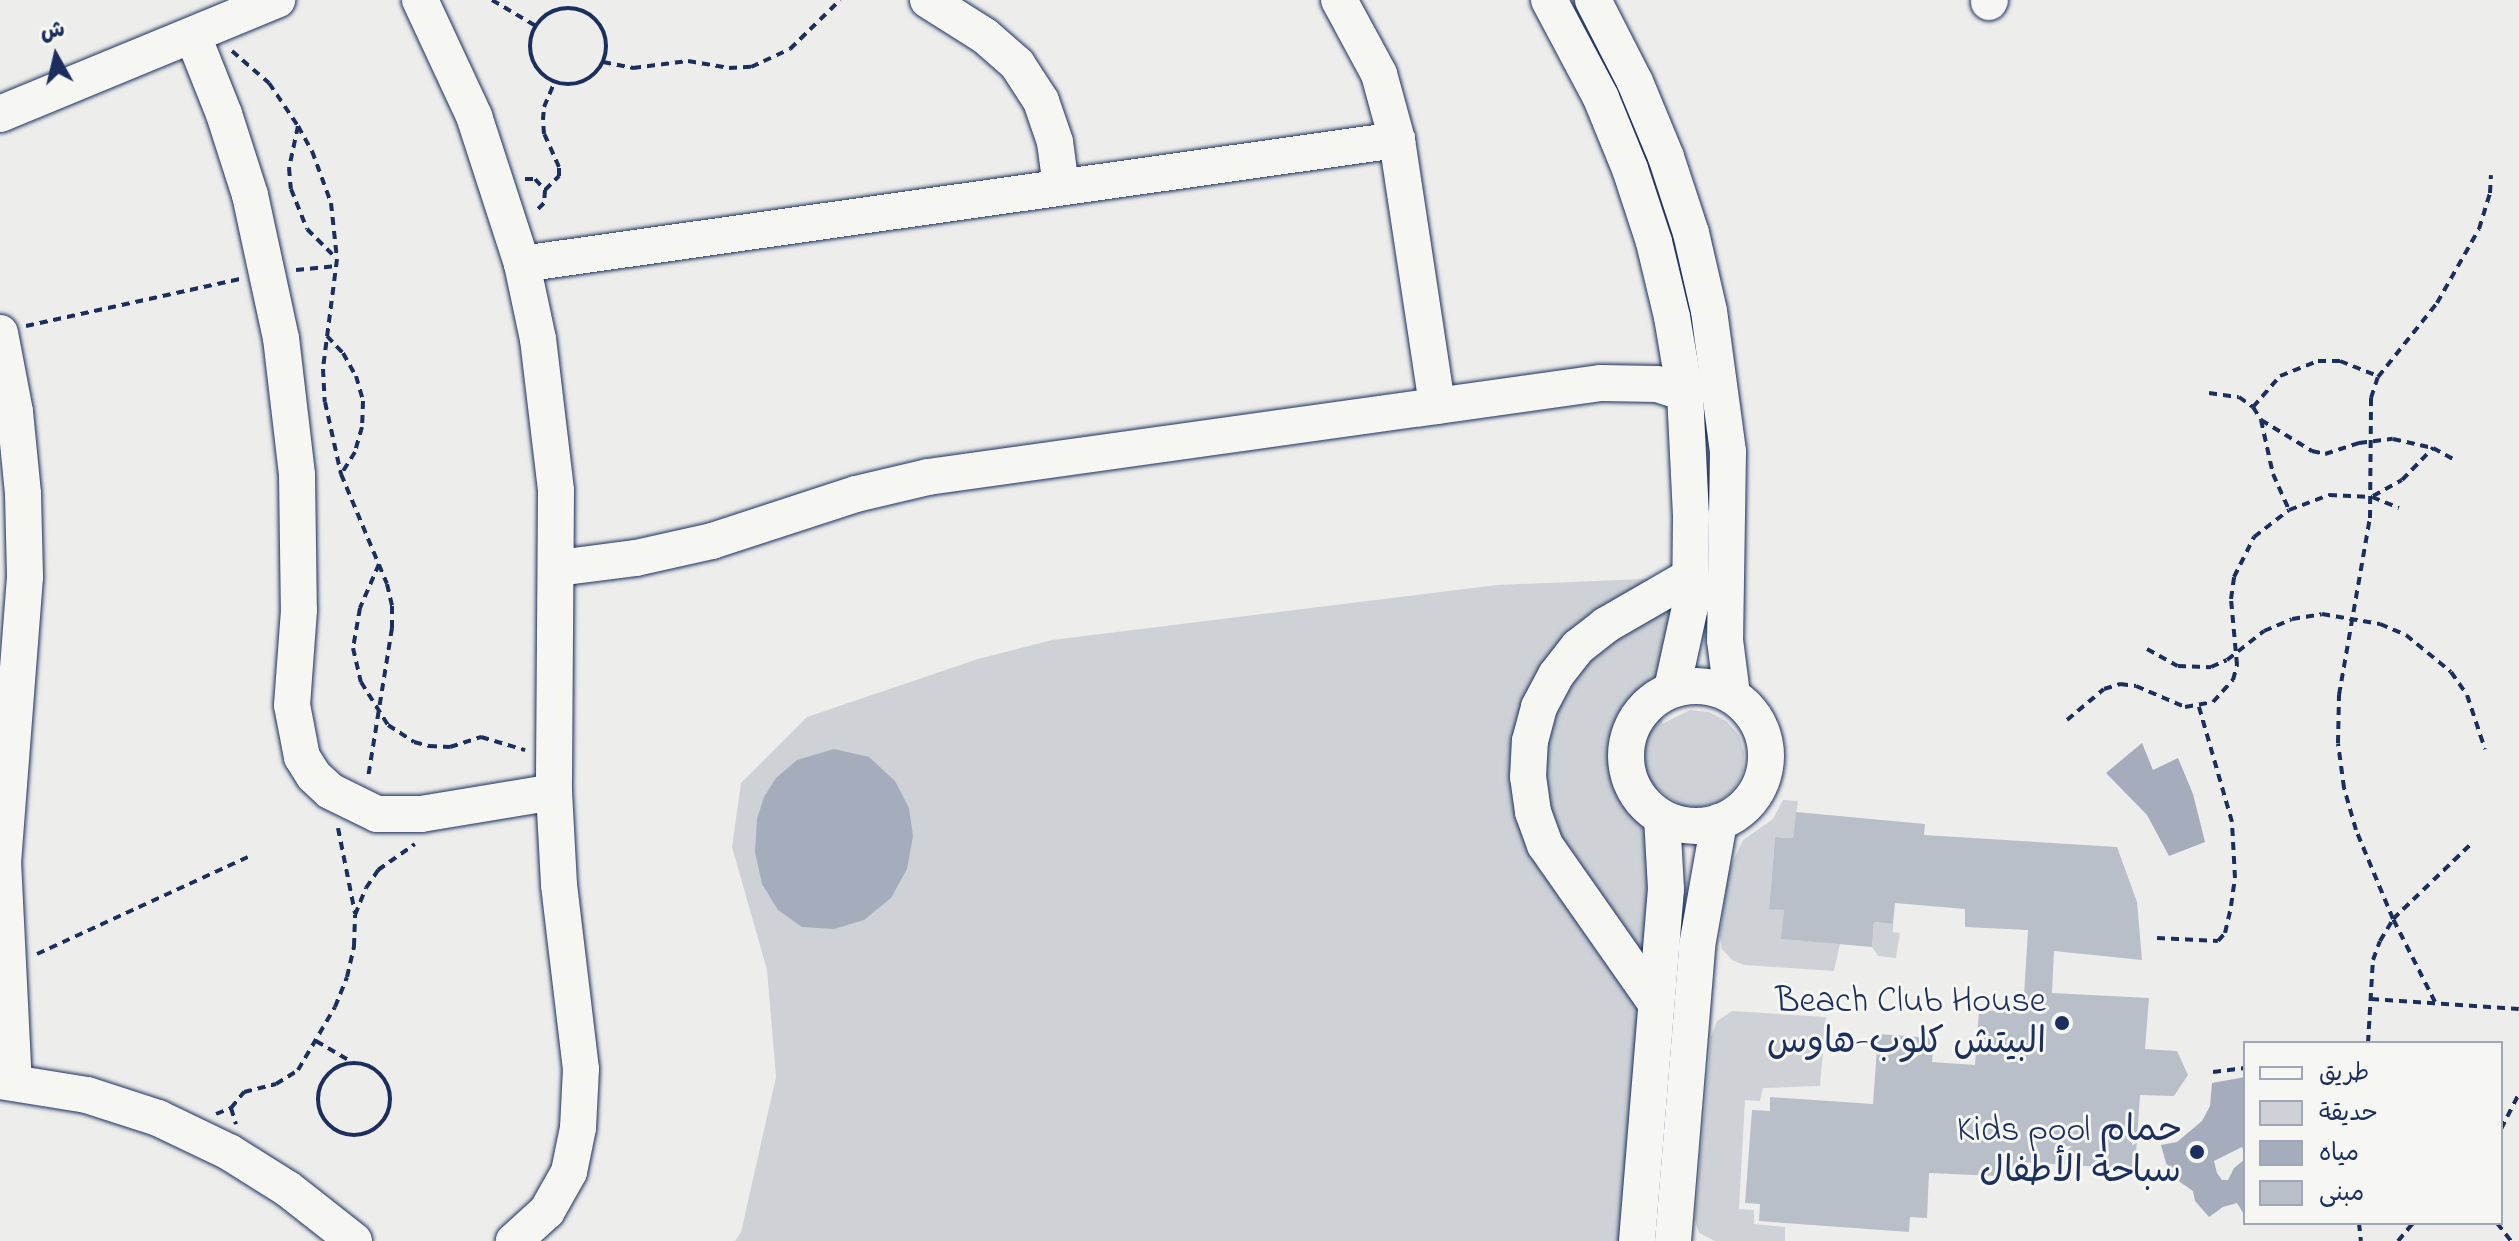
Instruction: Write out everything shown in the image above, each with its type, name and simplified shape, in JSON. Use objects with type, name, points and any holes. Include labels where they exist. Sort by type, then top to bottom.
[{"type":"street","points":[[0,114],[196,43],[277,0]]},
{"type":"street","points":[[420,0],[474,116],[522,264],[549,415],[558,568],[544,793],[559,885],[581,1069],[578,1128],[569,1172],[547,1211],[514,1241]]},
{"type":"street","points":[[928,0],[985,36],[1017,64],[1041,101],[1055,142],[1061,187]]},
{"type":"street","points":[[1339,0],[1379,74],[1397,140],[1437,406]]},
{"type":"street","points":[[1549,0],[1601,98],[1630,169],[1654,242],[1685,393],[1691,576],[1686,638],[1672,689]]},
{"type":"street","points":[[1593,0],[1635,82],[1666,157],[1691,233],[1709,311],[1728,452],[1725,640],[1732,695]]},
{"type":"street","points":[[196,43],[245,181],[269,273],[291,407],[297,475],[299,610],[292,705],[302,757],[314,776],[330,791],[377,814],[421,814],[544,793]]},
{"type":"street","points":[[522,264],[1397,140]]},
{"type":"street","points":[[8,331],[23,494],[25,577],[3,861],[7,1082],[87,1095],[158,1118],[203,1138],[288,1189],[354,1241]]},
{"type":"street","points":[[558,568],[636,558],[712,541],[856,494],[928,477],[1626,381],[1657,384],[1685,393]]},
{"type":"street","points":[[1655,1002],[1545,845],[1531,800],[1530,741],[1545,696],[1556,675],[1578,647],[1606,625],[1691,576]]},
{"type":"street","points":[[1702,686],[1732,695],[1757,720],[1767,754],[1765,771],[1749,803],[1719,822],[1700,826],[1662,818],[1647,807],[1628,777],[1626,741],[1642,709],[1672,689],[1702,686]]},
{"type":"street","points":[[1637,1241],[1668,865],[1662,818]]},
{"type":"street","points":[[1673,1241],[1697,946],[1719,822]]},
{"type":"path","points":[[492,0],[536,26]]},
{"type":"path","points":[[603,62],[633,68],[688,61],[729,68],[751,67],[790,49],[840,0]]},
{"type":"path","points":[[561,8],[582,10],[599,22],[604,31],[607,41],[603,62],[597,71],[578,83],[555,81],[545,76],[532,58],[530,47],[536,26],[543,17],[561,8]]},
{"type":"path","points":[[196,43],[229,49],[242,56],[269,83],[312,151],[331,203],[337,266],[326,336],[325,402],[341,474],[387,584],[392,628],[367,785]]},
{"type":"path","points":[[545,190],[559,176],[559,167],[544,134],[543,120],[544,107],[555,81]]},
{"type":"path","points":[[298,126],[289,168],[291,189],[307,229],[337,259]]},
{"type":"path","points":[[2435,1002],[2393,919],[2356,830],[2344,788],[2338,743],[2339,695],[2372,497],[2371,398],[2378,377],[2437,303],[2479,229],[2490,193],[2491,175]]},
{"type":"path","points":[[8,331],[269,273],[337,266]]},
{"type":"path","points":[[326,336],[343,353],[356,376],[363,401],[362,427],[355,452],[341,474]]},
{"type":"path","points":[[2253,407],[2280,376],[2318,361],[2350,364],[2378,377]]},
{"type":"path","points":[[2209,393],[2239,397],[2253,407],[2261,420],[2273,474],[2289,510]]},
{"type":"path","points":[[2261,420],[2312,451],[2325,454],[2371,441],[2393,439],[2433,448],[2455,460]]},
{"type":"path","points":[[2372,497],[2402,480],[2433,448]]},
{"type":"path","points":[[2067,720],[2104,689],[2120,684],[2136,686],[2173,704],[2199,707],[2225,692],[2233,680],[2237,650],[2232,621],[2234,577],[2254,537],[2289,510],[2329,495],[2372,497],[2399,508]]},
{"type":"path","points":[[379,564],[360,608],[353,648],[361,682],[379,712],[400,735],[429,746],[450,747],[481,737],[524,749],[544,793]]},
{"type":"path","points":[[2147,649],[2178,666],[2194,669],[2211,667],[2264,631],[2292,619],[2322,614],[2352,617],[2406,635],[2440,661],[2467,695],[2485,749]]},
{"type":"path","points":[[2157,938],[2218,941],[2225,933],[2231,906],[2235,864],[2232,822],[2199,707]]},
{"type":"path","points":[[203,1138],[217,1112],[231,1108],[244,1092],[276,1084],[298,1070],[316,1041],[347,977],[354,946],[355,915],[350,873],[337,826],[350,830]]},
{"type":"path","points":[[402,842],[431,842]]},
{"type":"path","points":[[2368,1041],[2373,960],[2393,919],[2472,843]]},
{"type":"path","points":[[355,915],[378,870],[415,844]]},
{"type":"path","points":[[7,959],[50,950],[248,857]]},
{"type":"path","points":[[2371,999],[2519,1009]]},
{"type":"path","points":[[316,1041],[354,1063],[375,1070],[383,1078],[390,1100],[388,1111],[375,1129],[353,1135],[332,1128],[319,1110],[317,1099],[324,1078],[343,1065],[354,1063]]},
{"type":"path","points":[[2213,1072],[2243,1068]]},
{"type":"path","points":[[2503,1125],[2519,1094]]},
{"type":"path","points":[[2398,1241],[2411,1225]]},
{"type":"path","points":[[2499,1225],[2511,1241]]},
{"type":"green space","points":[[1673,579],[1662,724],[1690,710],[1709,712],[1726,721],[1739,735],[1744,753],[1743,772],[1734,789],[1720,801],[1701,807],[1682,806],[1656,788],[1620,1241],[735,1241],[741,1232],[776,1077],[767,970],[732,847],[741,783],[807,717],[978,659],[1052,640],[1497,585]]},
{"type":"green space","points":[[1783,800],[1798,801],[1793,838],[1775,837],[1769,908],[1784,910],[1782,939],[1840,944],[1834,971],[1744,965],[1732,960],[1722,949],[1720,936],[1728,872],[1743,840],[1773,819]]},
{"type":"green space","points":[[1874,922],[1893,924],[1893,932],[1900,933],[1896,958],[1878,956],[1872,947]]},
{"type":"green space","points":[[1732,1011],[1826,1017],[1820,1086],[1763,1088],[1760,1101],[1745,1100],[1739,1209],[1754,1210],[1754,1224],[1785,1227],[1785,1241],[1715,1241],[1699,1233],[1695,1219],[1711,1037],[1717,1021]]},
{"type":"water","points":[[2142,743],[2153,770],[2178,758],[2193,794],[2205,842],[2169,856],[2147,815],[2106,773]]},
{"type":"water","points":[[834,749],[869,757],[895,781],[909,808],[913,836],[907,869],[891,898],[864,920],[834,929],[802,927],[778,910],[762,884],[755,852],[757,819],[764,797],[776,778],[797,760]]},
{"type":"water","name":"Kids pool حمام سباحة الأطفال","points":[[2243,1077],[2243,1150],[2242,1147],[2214,1161],[2222,1180],[2228,1180],[2234,1168],[2243,1161],[2243,1213],[2237,1203],[2223,1207],[2209,1217],[2195,1201],[2193,1191],[2180,1182],[2166,1163],[2161,1145],[2177,1142],[2202,1121],[2210,1106],[2212,1083]]},
{"type":"building","name":"Beach Club House البيتش كلوب-هاوس","points":[[1796,812],[1925,824],[1924,835],[2117,847],[2137,902],[2142,960],[2054,951],[2052,993],[2149,998],[2145,1049],[2177,1051],[2188,1075],[2174,1096],[2140,1095],[2135,1169],[2020,1162],[2019,1177],[1929,1173],[1927,1218],[1910,1217],[1909,1232],[1759,1221],[1760,1204],[1745,1203],[1752,1110],[1770,1111],[1770,1097],[1873,1104],[1878,1034],[1934,1038],[1932,1062],[1975,1065],[1979,1010],[2023,1012],[2028,930],[1965,927],[1965,909],[1895,903],[1893,924],[1874,922],[1872,947],[1781,939],[1784,910],[1769,909],[1775,837],[1793,838]]},
{"type":"place","name":"Beach Club House البيتش كلوب-هاوس","points":[[2062,1023]]},
{"type":"place","name":"Kids pool حمام سباحة الأطفال","points":[[2197,1152]]}]
